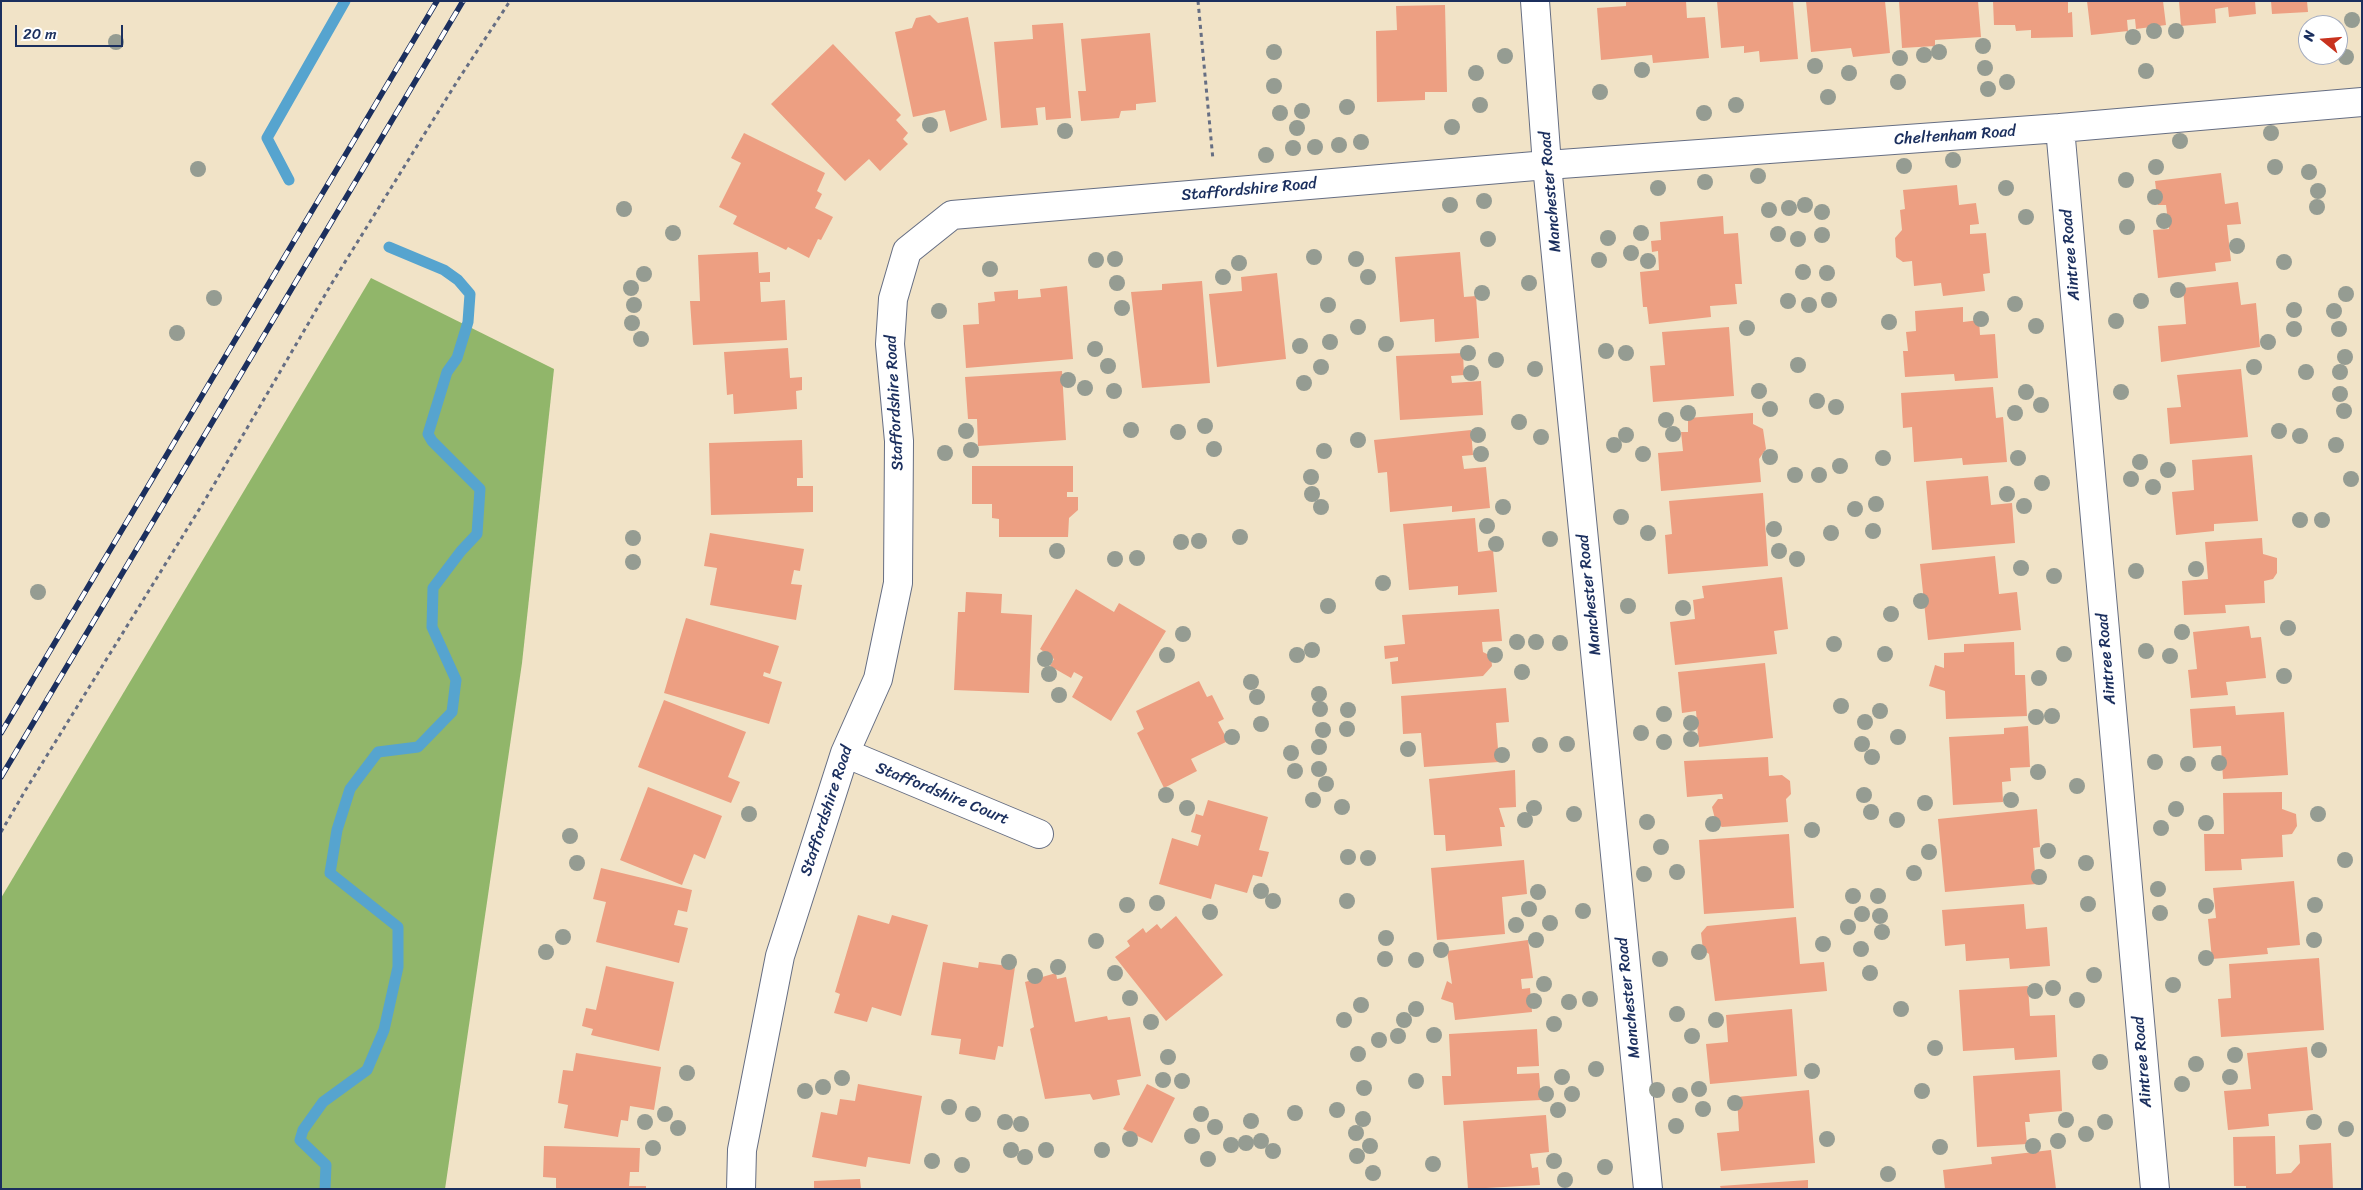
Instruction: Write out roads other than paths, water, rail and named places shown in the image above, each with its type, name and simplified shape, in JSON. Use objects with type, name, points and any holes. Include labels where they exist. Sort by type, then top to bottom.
[{"type":"street","name":"Manchester Road","points":[[1535,1],[1547,165],[1648,1189]]},
{"type":"street","name":"Cheltenham Road","points":[[1547,165],[2060,128],[2362,102]]},
{"type":"street","name":"Aintree Road","points":[[2060,128],[2155,1189]]},
{"type":"street","name":"Staffordshire Road","points":[[741,1189],[742,1150],[780,956],[845,753],[878,679],[898,583],[899,441],[890,344],[893,299],[907,251],[952,216],[1547,165]]},
{"type":"street","name":"Staffordshire Court","points":[[845,753],[1039,834]]},
{"type":"waterway","points":[[289,180],[267,138],[345,1]]},
{"type":"waterway","points":[[325,1189],[326,1165],[300,1140],[303,1130],[323,1102],[367,1070],[384,1030],[398,967],[398,927],[330,873],[337,830],[350,789],[378,752],[418,747],[452,712],[456,680],[432,627],[433,588],[461,551],[477,534],[480,489],[432,441],[428,434],[447,372],[457,358],[468,322],[470,294],[458,280],[444,270],[389,247]]},
{"type":"railway","points":[[1,733],[437,1]]},
{"type":"railway","points":[[1,777],[463,1]]}]
